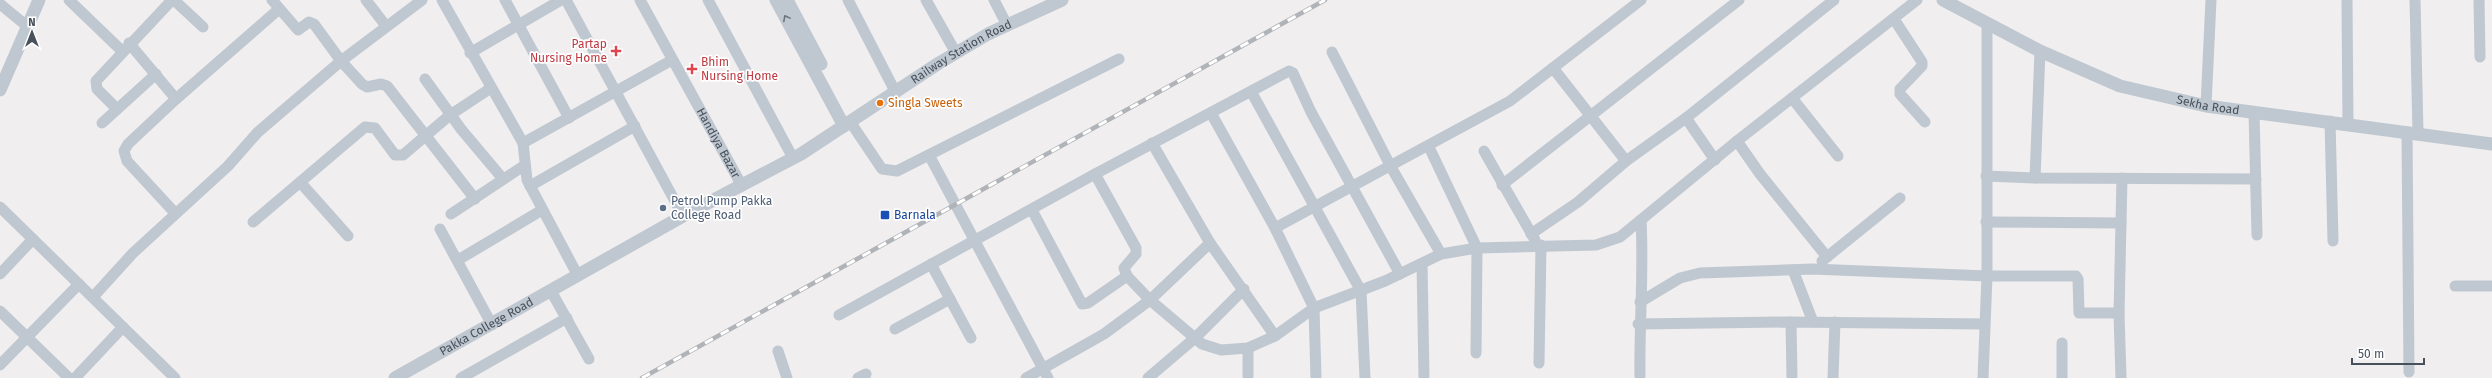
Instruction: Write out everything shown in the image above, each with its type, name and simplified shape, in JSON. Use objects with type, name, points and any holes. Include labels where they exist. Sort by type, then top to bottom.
[{"type":"street","points":[[0,90],[39,0]]},
{"type":"street","points":[[69,0],[156,74],[176,99]]},
{"type":"street","points":[[117,109],[97,89],[94,83],[126,47],[173,0],[203,27]]},
{"type":"street","points":[[272,0],[298,30],[312,22],[341,61],[367,87],[381,84],[387,86],[425,137],[475,199]]},
{"type":"street","points":[[366,0],[386,26]]},
{"type":"street","points":[[93,297],[175,213],[228,166],[258,132],[341,61],[422,0]]},
{"type":"street","points":[[442,0],[470,53],[523,144],[526,158],[525,165],[530,186],[578,276]]},
{"type":"street","points":[[505,0],[569,118]]},
{"type":"street","points":[[470,53],[561,0]]},
{"type":"street","points":[[566,0],[683,216]]},
{"type":"street","name":"Handiya Bazar","points":[[578,276],[683,216],[742,186],[640,0]]},
{"type":"street","points":[[708,0],[793,158]]},
{"type":"street","points":[[848,0],[896,93]]},
{"type":"street","points":[[926,0],[956,54]]},
{"type":"street","points":[[994,0],[1007,25]]},
{"type":"street","name":"Railway Station Road","points":[[742,186],[848,125],[956,54],[1007,25],[1062,0]]},
{"type":"street","points":[[1275,228],[1429,147],[1510,101],[1641,0]]},
{"type":"street","points":[[1502,185],[1738,0]]},
{"type":"street","points":[[1531,234],[1578,202],[1626,161],[1686,118],[1834,0]]},
{"type":"street","points":[[1095,174],[1136,248],[1136,254],[1124,268],[1126,276],[1150,300],[1206,347],[1216,349],[1248,348],[1275,336],[1314,308],[1361,291],[1442,254],[1477,248],[1604,243],[1620,237],[1737,141],[1917,0]]},
{"type":"street","name":"Sekha Road","points":[[1943,0],[2040,51],[2120,86],[2206,106],[2412,132],[2492,144]]},
{"type":"street","points":[[2206,106],[2211,0]]},
{"type":"street","points":[[2347,0],[2348,124]]},
{"type":"street","points":[[2408,372],[2415,0]]},
{"type":"street","points":[[2479,0],[2480,57]]},
{"type":"street","points":[[781,1],[848,125],[878,164],[888,172],[897,171],[1119,59]]},
{"type":"street","points":[[0,4],[28,26]]},
{"type":"street","points":[[175,213],[127,162],[124,150],[128,144],[176,99],[279,9]]},
{"type":"street","points":[[1894,19],[1922,62],[1922,66],[1900,89],[1900,94],[1925,122]]},
{"type":"street","points":[[1983,378],[1987,276],[1987,24]]},
{"type":"street","points":[[2035,178],[2040,51]]},
{"type":"street","points":[[1332,52],[1391,167],[1442,254]]},
{"type":"street","points":[[523,144],[672,60]]},
{"type":"street","points":[[1552,68],[1626,161]]},
{"type":"street","points":[[839,315],[1152,143],[1252,92],[1270,80],[1292,72],[1311,112],[1400,274]]},
{"type":"street","points":[[102,123],[156,74]]},
{"type":"street","points":[[424,79],[450,115],[503,179]]},
{"type":"street","points":[[253,222],[365,127],[374,128],[399,156],[425,137],[450,115],[491,88]]},
{"type":"street","points":[[1252,92],[1361,291],[1365,378]]},
{"type":"street","points":[[1792,98],[1838,156]]},
{"type":"street","points":[[2254,112],[2257,235]]},
{"type":"street","points":[[1211,113],[1275,228],[1314,308],[1316,378]]},
{"type":"street","points":[[1686,118],[1715,160]]},
{"type":"street","points":[[2330,122],[2333,241]]},
{"type":"street","points":[[530,186],[635,126]]},
{"type":"street","points":[[1737,141],[1760,174],[1827,257]]},
{"type":"street","points":[[1152,143],[1210,243],[1244,289],[1275,336]]},
{"type":"street","points":[[1429,147],[1477,248],[1476,353]]},
{"type":"street","points":[[1484,151],[1502,185],[1539,245],[1539,363]]},
{"type":"street","points":[[929,155],[976,240],[1046,374]]},
{"type":"street","points":[[451,214],[525,165]]},
{"type":"street","points":[[1986,176],[2035,178],[2256,179]]},
{"type":"street","points":[[2121,378],[2119,313],[2122,178]]},
{"type":"street","points":[[300,182],[348,236]]},
{"type":"street","points":[[1812,269],[1900,198]]},
{"type":"street","points":[[0,207],[175,378]]},
{"type":"street","points":[[458,260],[542,210]]},
{"type":"street","points":[[1032,210],[1082,304],[1088,303],[1126,276]]},
{"type":"street","points":[[1640,378],[1638,324],[1643,247],[1641,220]]},
{"type":"street","points":[[1986,222],[2121,223]]},
{"type":"street","points":[[440,229],[492,324]]},
{"type":"street","points":[[0,274],[33,239]]},
{"type":"street","points":[[1026,378],[1046,374],[1104,334],[1150,300],[1210,243]]},
{"type":"street","points":[[932,264],[971,338]]},
{"type":"street","points":[[1422,264],[1424,378]]},
{"type":"street","points":[[1640,302],[1680,278],[1694,274],[1812,269],[1987,276],[2076,276],[2078,279],[2079,313],[2119,313]]},
{"type":"street","points":[[1793,270],[1813,322]]},
{"type":"street","name":"Pakka College Road","points":[[395,378],[578,276]]},
{"type":"street","points":[[0,365],[79,284]]},
{"type":"street","points":[[2455,286],[2492,286]]},
{"type":"street","points":[[1148,378],[1195,338],[1244,289]]},
{"type":"street","points":[[552,291],[590,359]]},
{"type":"street","points":[[895,329],[950,299]]},
{"type":"street","points":[[0,311],[69,378]]},
{"type":"street","points":[[461,378],[567,318]]},
{"type":"street","points":[[1638,324],[1791,322],[1984,324]]},
{"type":"street","points":[[1791,322],[1792,378]]},
{"type":"street","points":[[1833,378],[1835,322]]},
{"type":"street","points":[[75,378],[123,327]]},
{"type":"street","points":[[2062,343],[2062,378]]},
{"type":"street","points":[[1248,348],[1248,378]]},
{"type":"street","points":[[778,351],[787,378]]},
{"type":"railway","points":[[642,378],[1325,0]]},
{"type":"place","name":"Partap Nursing Home","points":[[616,51]]},
{"type":"place","name":"Bhim Nursing Home","points":[[692,69]]},
{"type":"place","name":"Singla Sweets","points":[[880,103]]},
{"type":"place","name":"Petrol Pump Pakka College Road","points":[[663,208]]},
{"type":"place","name":"Barnala","points":[[885,215]]}]
